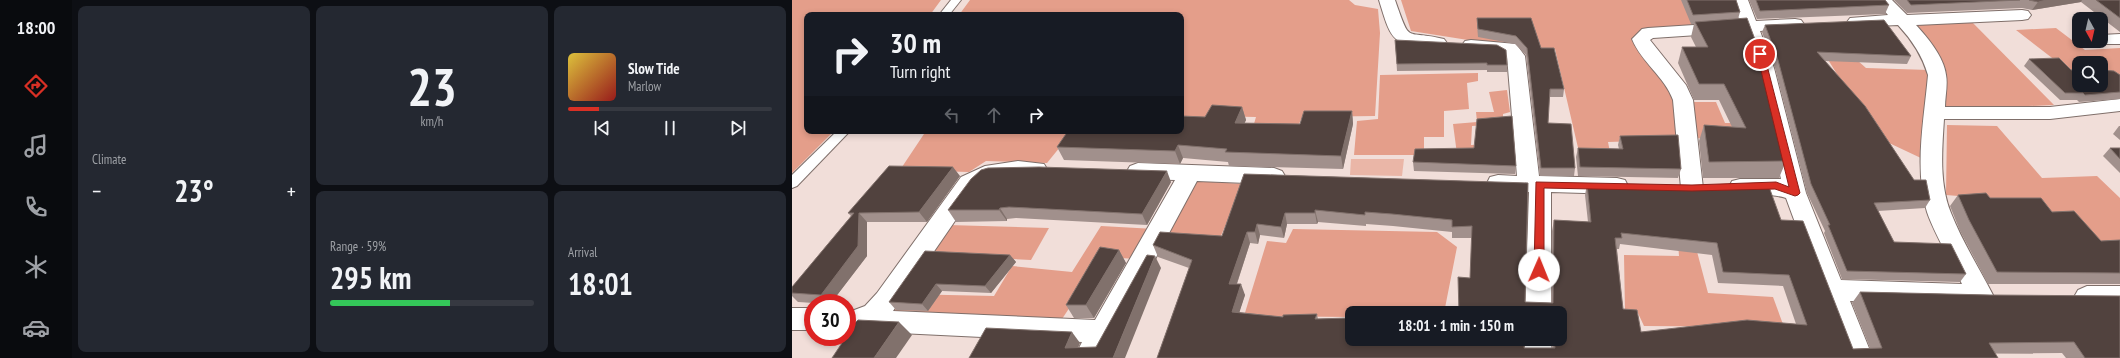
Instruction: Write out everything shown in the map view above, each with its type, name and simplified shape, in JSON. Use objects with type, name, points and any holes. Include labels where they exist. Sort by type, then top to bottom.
[{"type":"street","points":[[1387,0],[1397,34],[1409,41],[1497,46],[1510,48],[1514,51],[1516,56],[1534,185],[1538,306]]},
{"type":"street","points":[[1740,0],[1751,26],[1765,68],[1795,193],[1834,290],[1859,358]]},
{"type":"street","points":[[1834,290],[1992,296],[1939,213],[1933,185],[1931,160],[1937,75],[1934,62],[1924,46],[1883,0]]},
{"type":"street","points":[[1838,22],[2022,15]]},
{"type":"street","points":[[1692,188],[1683,100],[1679,89],[1641,39],[1648,33],[1815,23]]},
{"type":"street","points":[[2108,40],[2120,39]]},
{"type":"street","points":[[1934,113],[2050,113],[2120,105]]},
{"type":"street","points":[[856,319],[874,314],[886,301],[969,183],[980,175],[1004,168],[1059,169]]},
{"type":"street","points":[[1121,171],[1293,176]]},
{"type":"street","points":[[1088,358],[1190,173]]},
{"type":"street","points":[[1474,182],[1639,187]]},
{"type":"street","points":[[1670,188],[1776,186],[1795,193]]},
{"type":"street","points":[[2068,297],[2120,296]]},
{"type":"street","points":[[792,319],[804,319]]},
{"type":"street","points":[[856,320],[1102,332]]},
{"type":"street","points":[[1538,346],[1538,358]]},
{"type":"lane","points":[[946,12],[956,0]]},
{"type":"lane","points":[[792,183],[841,134]]},
{"type":"shaded area","points":[[792,0],[941,0],[932,12],[804,12],[804,134],[831,134],[792,173]]},
{"type":"shaded area","points":[[970,0],[1349,0],[1355,5],[1378,9],[1380,33],[1375,116],[1302,117],[1284,159],[1251,134],[1256,117],[1206,116],[1178,165],[1150,164],[1172,134],[1184,134],[1184,12],[961,12]]},
{"type":"shaded area","points":[[1401,0],[1739,0],[1748,24],[1639,31],[1636,40],[1671,87],[1684,145],[1641,141],[1608,142],[1610,152],[1579,152],[1555,49],[1525,49],[1411,31]]},
{"type":"shaded area","points":[[1971,21],[2054,105],[1945,107],[1945,77],[1940,57],[1913,24]]},
{"type":"shaded area","points":[[2056,28],[2072,40],[2072,48],[2082,48],[2085,50],[2120,48],[2120,79],[2108,75],[2108,56],[2072,56],[2072,71],[2069,71],[2016,30]]},
{"type":"shaded area","points":[[1824,53],[1849,53],[1866,68],[1929,70],[1923,159],[1853,126],[1851,97]]},
{"type":"shaded area","points":[[1478,73],[1478,81],[1467,83],[1469,109],[1444,111],[1444,137],[1424,137],[1424,155],[1354,155],[1357,121],[1378,119],[1380,75]]},
{"type":"shaded area","points":[[1507,90],[1510,112],[1503,114],[1503,124],[1472,126],[1471,145],[1499,144],[1457,154],[1453,124],[1477,122],[1476,112],[1494,112],[1489,92]]},
{"type":"shaded area","points":[[1690,102],[1716,102],[1725,123],[1771,123],[1733,140],[1694,138]]},
{"type":"shaded area","points":[[1947,125],[1997,126],[2042,178],[2097,176],[2120,198],[2120,257],[2050,216],[2031,202],[1946,195]]},
{"type":"shaded area","points":[[924,134],[1071,134],[1047,163],[986,161],[969,172],[900,170]]},
{"type":"shaded area","points":[[1351,159],[1404,159],[1402,176],[1350,175]]},
{"type":"shaded area","points":[[1197,181],[1243,184],[1220,238],[1164,238]]},
{"type":"shaded area","points":[[948,225],[1049,228],[1031,260],[928,255]]},
{"type":"shaded area","points":[[1101,226],[1155,229],[1137,259],[1103,257],[1062,319],[886,312],[902,294],[994,296],[1012,266],[1072,272]]},
{"type":"shaded area","points":[[1293,229],[1437,232],[1457,247],[1445,306],[1345,306],[1345,317],[1244,316],[1267,241],[1286,243]]},
{"type":"shaded area","points":[[1677,229],[1691,229],[1708,293],[1773,297],[1784,327],[1644,326],[1637,311],[1625,313],[1624,255],[1679,256]]},
{"type":"building","points":[[1687,0],[1736,0],[1740,12],[1693,15]]},
{"type":"building","points":[[1756,0],[1885,0],[1889,5],[1760,11]]},
{"type":"building","points":[[1907,0],[2020,0],[1911,5]]},
{"type":"building","points":[[2029,0],[2047,0],[2038,2]]},
{"type":"building","points":[[2096,0],[2120,0],[2120,18]]},
{"type":"building","points":[[1477,18],[1531,18],[1541,48],[1554,48],[1564,89],[1550,89],[1548,123],[1571,124],[1575,168],[1541,168],[1527,48],[1516,36],[1478,29]]},
{"type":"building","points":[[1747,18],[1760,53],[1786,161],[1709,162],[1704,125],[1746,128],[1724,84],[1699,84],[1682,47],[1708,47],[1695,22]]},
{"type":"building","points":[[1884,20],[1911,56],[1817,52],[1865,106],[1914,180],[1926,180],[1930,200],[1874,203],[1894,242],[1951,244],[1966,274],[1847,271],[1828,225],[1830,225],[1811,184],[1778,60],[1765,25]]},
{"type":"building","points":[[1395,40],[1497,45],[1506,50],[1507,65],[1487,65],[1487,63],[1397,64]]},
{"type":"building","points":[[2059,58],[2072,70],[2072,92],[2108,92],[2108,71],[2114,71],[2120,75],[2120,92],[2085,95],[2083,93],[2065,93],[2029,59]]},
{"type":"building","points":[[1212,105],[1242,107],[1235,123],[1300,124],[1304,111],[1352,111],[1341,156],[1225,152],[1227,149],[1178,145],[1175,151],[1057,147],[1066,134],[1184,134],[1184,116],[1205,117]]},
{"type":"building","points":[[1512,116],[1516,166],[1413,162],[1415,149],[1474,148],[1477,119]]},
{"type":"building","points":[[1678,135],[1681,169],[1580,167],[1578,148],[1623,149],[1620,136]]},
{"type":"building","points":[[2110,148],[2120,148],[2120,159]]},
{"type":"building","points":[[889,166],[953,167],[919,212],[859,213],[858,246],[822,294],[792,293],[792,287],[854,213],[848,213]]},
{"type":"building","points":[[1039,167],[1167,171],[1142,214],[1009,207],[1000,208],[999,210],[948,210],[971,179],[981,170],[988,168]]},
{"type":"building","points":[[1244,174],[1528,183],[1525,302],[1553,303],[1554,220],[1591,222],[1587,184],[1696,186],[1768,184],[1781,220],[1803,221],[1853,349],[1882,348],[1860,292],[2120,296],[2120,358],[2085,358],[2074,342],[1989,343],[1998,358],[1157,358],[1192,260],[1153,245],[1160,232],[1222,236]],"holes":[[[1315,210],[1365,215],[1365,212],[1452,220],[1452,227],[1472,226],[1470,278],[1458,277],[1459,306],[1567,306],[1567,346],[1555,346],[1555,348],[1524,348],[1524,346],[1345,346],[1345,318],[1315,319],[1317,314],[1283,315],[1283,317],[1232,312],[1241,284],[1229,284],[1247,232],[1255,232],[1257,224],[1281,227],[1285,213],[1315,213]],[[1621,233],[1717,243],[1723,272],[1789,275],[1807,325],[1747,320],[1641,332],[1637,310],[1623,309],[1615,238],[1622,238]]]},
{"type":"building","points":[[1986,193],[1990,198],[2041,198],[2052,212],[2074,211],[2101,241],[2120,240],[2120,273],[1997,272],[1969,220],[1958,195]]},
{"type":"building","points":[[1100,247],[1119,250],[1086,305],[1066,305]]},
{"type":"building","points":[[925,251],[1010,255],[985,286],[936,284],[922,304],[889,302]]},
{"type":"building","points":[[1147,255],[1155,256],[1113,358],[969,358],[986,328],[1072,332],[1065,348],[1096,347]]},
{"type":"building","points":[[858,320],[899,322],[874,358],[832,358],[840,346],[856,346],[856,322]]},
{"type":"route","points":[[1539,270],[1540,185],[1692,188],[1776,186],[1786,188],[1795,193],[1765,68],[1760,54]]}]
